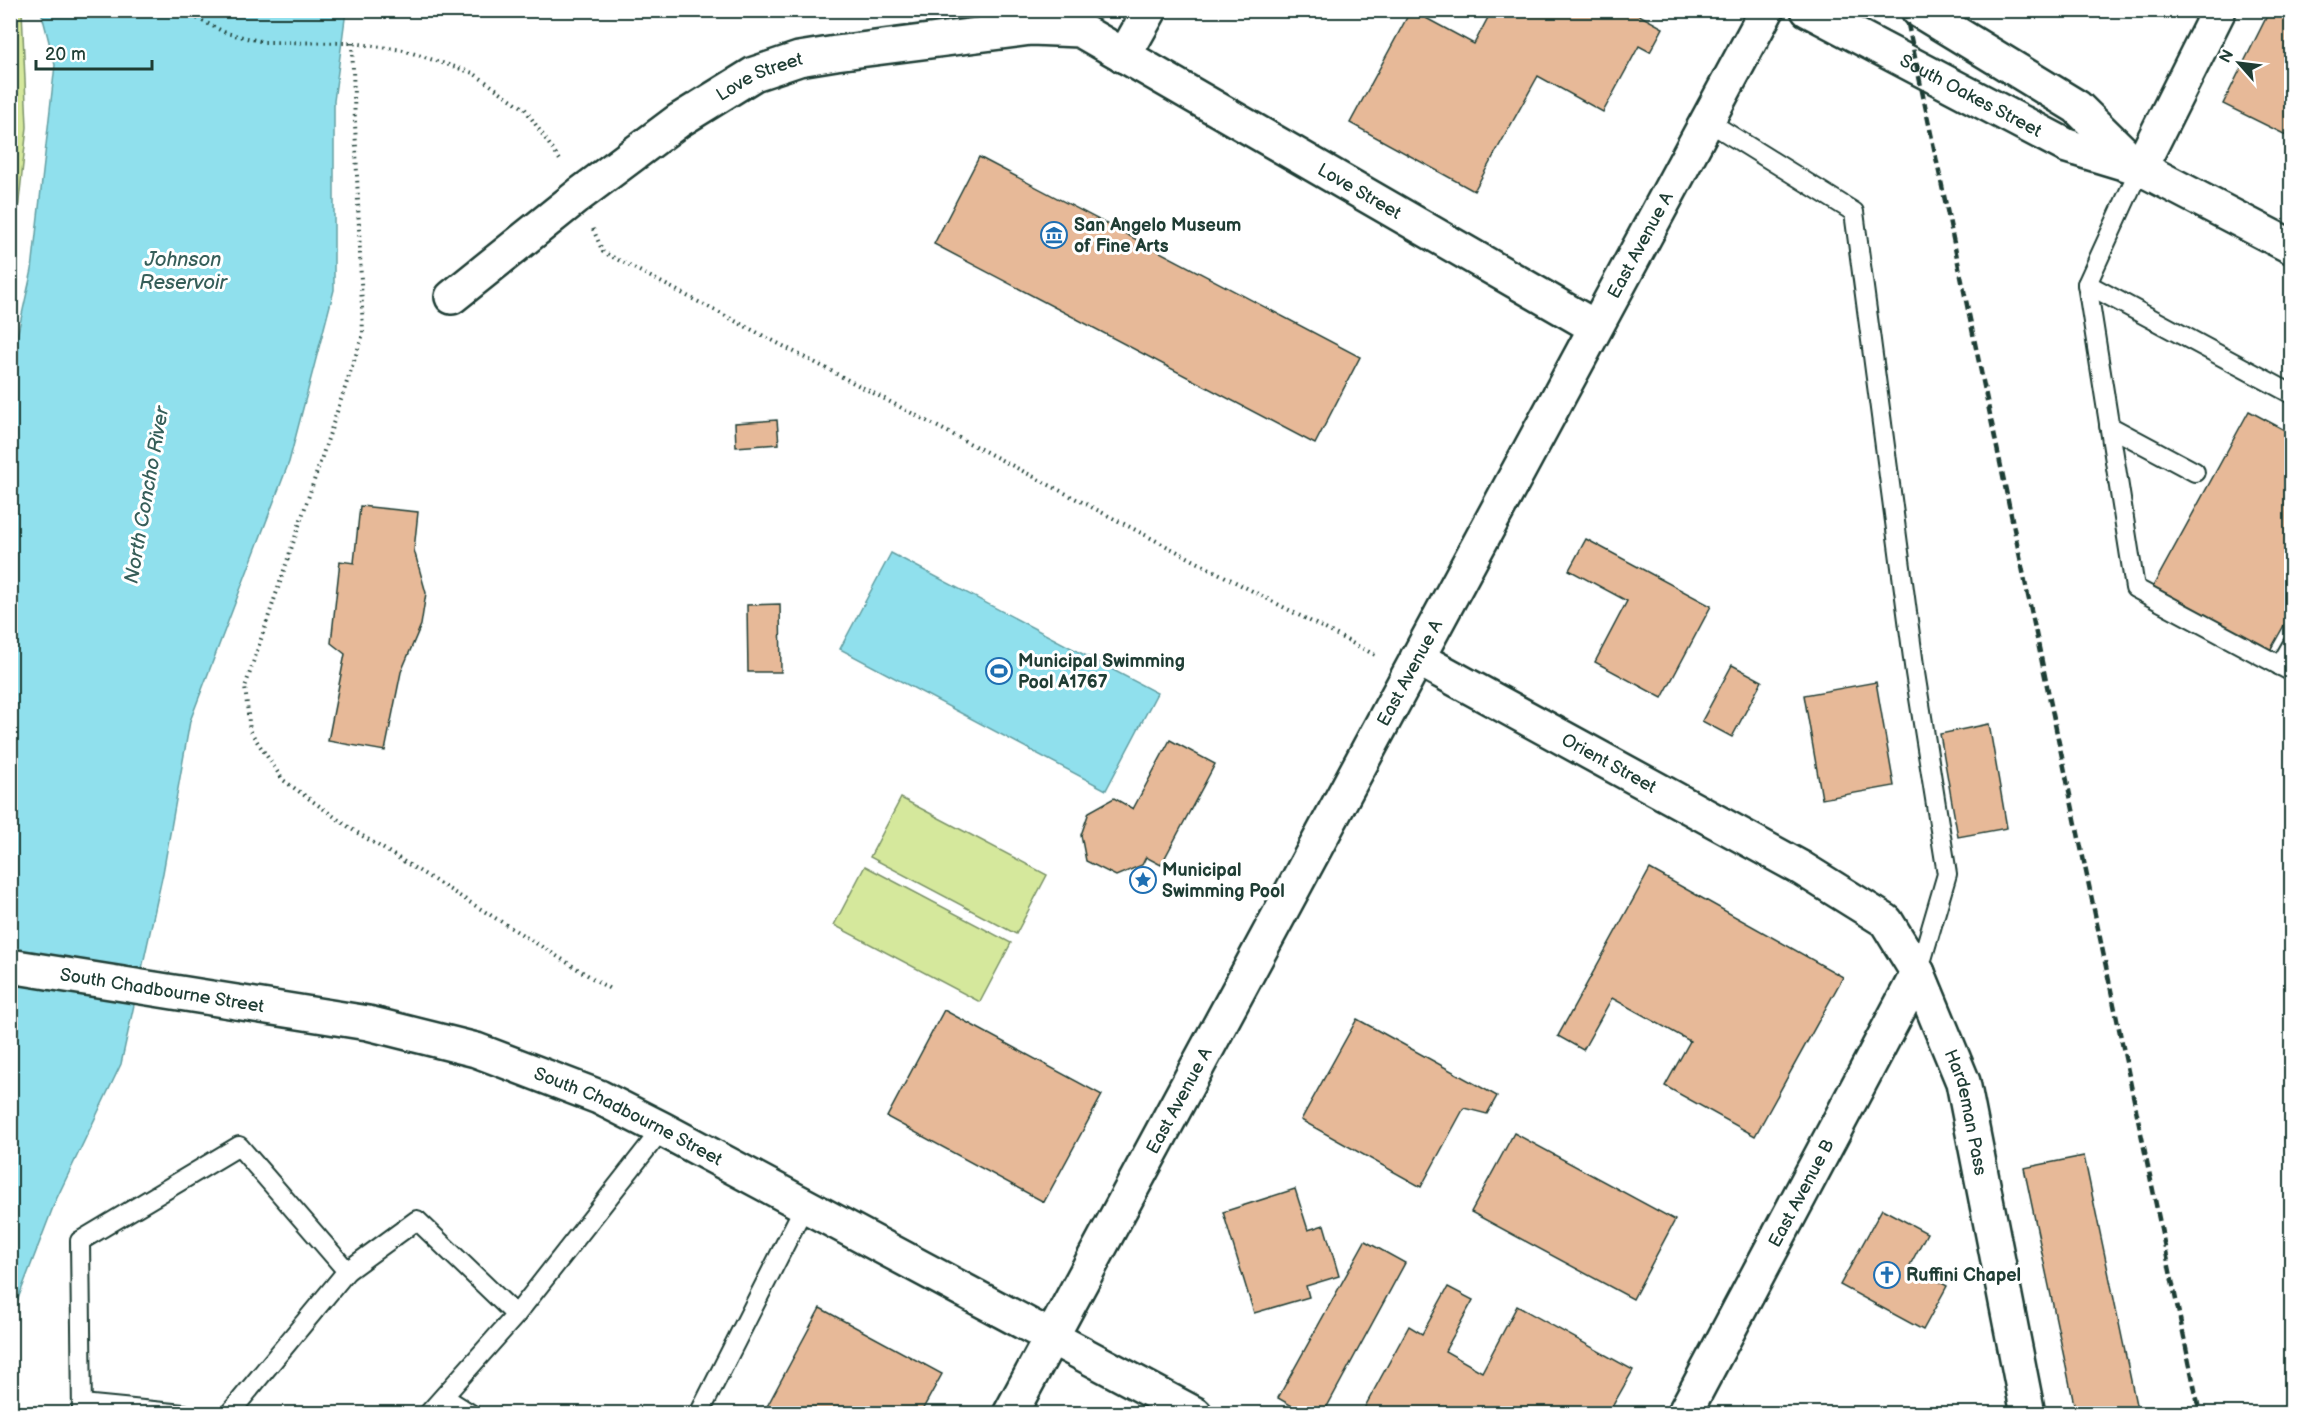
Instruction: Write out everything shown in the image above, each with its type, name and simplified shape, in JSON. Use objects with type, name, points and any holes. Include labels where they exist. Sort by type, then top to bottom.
[{"type":"street","points":[[1124,56],[1150,10]]},
{"type":"street","name":"East Avenue A","points":[[1010,1413],[1767,10]]},
{"type":"street","name":"South Oakes Street","points":[[1808,10],[2067,146],[2140,168],[2292,247]]},
{"type":"street","name":"South Oakes Street","points":[[1918,10],[2077,107],[2140,168]]},
{"type":"street","points":[[2140,168],[2219,10]]},
{"type":"street","name":"Love Street","points":[[452,297],[579,195],[678,121],[754,75],[799,59],[1031,28],[1080,30],[1595,327]]},
{"type":"street","name":"Orient Street","points":[[1413,665],[1801,868]]},
{"type":"street","name":"Hardeman Pass","points":[[1801,868],[1886,921],[1917,973],[1963,1082],[2028,1413]]},
{"type":"street","name":"South Chadbourne Street","points":[[10,966],[368,1023],[476,1050],[599,1097],[1052,1335],[1195,1413]]},
{"type":"street","name":"East Avenue B","points":[[1684,1413],[1917,973]]},
{"type":"lane","points":[[1707,120],[1854,212],[1915,673],[1947,874],[1917,973]]},
{"type":"lane","points":[[2140,168],[2087,284],[2135,588],[2286,669],[2292,645]]},
{"type":"lane","points":[[2087,284],[2292,394]]},
{"type":"lane","points":[[2109,426],[2195,472]]},
{"type":"lane","points":[[428,1413],[516,1315],[662,1129]]},
{"type":"lane","points":[[184,1413],[82,1409],[80,1241],[239,1146],[347,1271]]},
{"type":"lane","points":[[699,1413],[805,1205]]},
{"type":"lane","points":[[229,1413],[347,1271],[417,1220],[516,1315]]},
{"type":"lane","points":[[444,1397],[471,1413]]},
{"type":"path","points":[[181,10],[226,33],[264,42],[352,43],[403,50],[472,73],[525,109],[570,175],[603,252],[1413,665]]},
{"type":"path","points":[[352,43],[363,334],[245,687],[250,731],[283,780],[344,824],[610,989]]},
{"type":"path","points":[[10,314],[10,319]]},
{"type":"green space","points":[[22,10],[27,127],[11,275],[10,11]]},
{"type":"green space","points":[[901,798],[1047,875],[1016,934],[870,857]]},
{"type":"green space","points":[[865,866],[1011,943],[980,1002],[834,925]]},
{"type":"water","name":"Johnson Reservoir","points":[[41,11],[346,11],[334,101],[334,290],[289,462],[190,721],[163,873],[121,1064],[55,1202],[11,1317],[10,368],[32,270],[55,65]]},
{"type":"water","name":"Municipal Swimming Pool A1767","points":[[891,553],[1157,693],[1106,790],[840,649]]},
{"type":"building","points":[[813,10],[847,10],[813,14]]},
{"type":"building","points":[[1411,10],[1474,44],[1492,10],[1630,10],[1663,28],[1650,52],[1639,46],[1603,112],[1538,76],[1474,191],[1350,123]]},
{"type":"building","points":[[2270,10],[2292,10],[2292,138],[2223,104]]},
{"type":"building","points":[[979,157],[1360,357],[1315,444],[934,244]]},
{"type":"building","points":[[2249,411],[2292,434],[2292,611],[2268,654],[2151,590]]},
{"type":"building","points":[[777,420],[779,444],[736,447],[735,423]]},
{"type":"building","points":[[360,506],[418,512],[414,550],[426,593],[421,625],[401,672],[385,751],[328,741],[345,654],[331,643],[340,561],[354,563]]},
{"type":"building","points":[[1586,539],[1711,606],[1662,698],[1595,662],[1627,601],[1569,570]]},
{"type":"building","points":[[780,604],[781,672],[748,672],[747,605]]},
{"type":"building","points":[[1732,665],[1762,681],[1732,737],[1702,721]]},
{"type":"building","points":[[1876,682],[1894,786],[1822,799],[1804,695]]},
{"type":"building","points":[[1989,724],[2007,828],[1958,837],[1940,734]]},
{"type":"building","points":[[1170,740],[1215,764],[1161,865],[1146,857],[1142,865],[1116,876],[1086,861],[1081,835],[1089,812],[1114,798],[1133,809]]},
{"type":"building","points":[[1650,869],[1843,977],[1755,1136],[1665,1086],[1690,1041],[1612,998],[1583,1050],[1558,1036]]},
{"type":"building","points":[[944,1010],[1102,1095],[1044,1202],[887,1117]]},
{"type":"building","points":[[1357,1019],[1497,1096],[1487,1114],[1464,1108],[1421,1187],[1301,1120]]},
{"type":"building","points":[[1514,1133],[1675,1220],[1633,1299],[1471,1212]]},
{"type":"building","points":[[2084,1156],[2138,1414],[2076,1414],[2024,1168]]},
{"type":"building","points":[[1295,1189],[1308,1230],[1324,1225],[1339,1276],[1306,1286],[1309,1297],[1254,1313],[1223,1212]]},
{"type":"building","name":"Ruffini Chapel","points":[[1882,1209],[1927,1233],[1910,1265],[1947,1286],[1923,1330],[1840,1285]]},
{"type":"building","points":[[1365,1241],[1405,1263],[1323,1414],[1306,1414],[1278,1398]]},
{"type":"building","points":[[1448,1287],[1473,1300],[1445,1351],[1482,1372],[1517,1306],[1633,1370],[1608,1414],[1361,1414],[1409,1326],[1422,1334]]},
{"type":"building","points":[[820,1308],[942,1374],[920,1414],[763,1414]]},
{"type":"railway","points":[[1905,10],[2200,1414]]},
{"type":"place","name":"San Angelo Museum of Fine Arts","points":[[1054,235]]},
{"type":"place","name":"Municipal Swimming Pool A1767","points":[[999,671]]},
{"type":"place","name":"Municipal Swimming Pool","points":[[1143,880]]},
{"type":"place","name":"Ruffini Chapel","points":[[1887,1275]]},
{"type":"water label","name":"North Concho River","points":[[146,495]]}]
